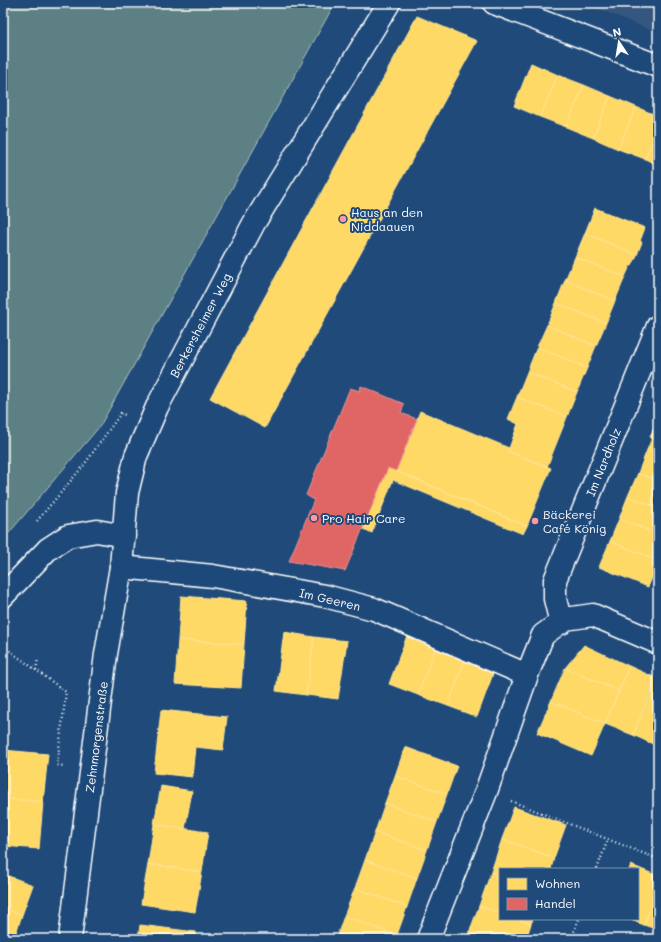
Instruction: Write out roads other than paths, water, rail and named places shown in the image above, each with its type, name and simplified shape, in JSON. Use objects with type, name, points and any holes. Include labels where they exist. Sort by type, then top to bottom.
[{"type":"street","name":"Berkersheimer Weg","points":[[124,536],[127,493],[136,456],[157,406],[254,223],[389,3]]},
{"type":"street","points":[[494,3],[658,66]]},
{"type":"street","name":"Im Nardholz","points":[[561,623],[555,599],[555,580],[658,326]]},
{"type":"street","points":[[3,596],[48,549],[68,536],[97,531],[124,536]]},
{"type":"street","name":"Zehnmorgenstraße","points":[[70,939],[106,654],[121,567],[124,536]]},
{"type":"street","name":"Im Geeren","points":[[121,567],[213,576],[325,596],[367,607],[527,676]]},
{"type":"street","points":[[428,939],[486,792],[543,635],[565,620],[593,615],[658,643]]},
{"type":"place","name":"Haus an den Niddaauen","points":[[343,219]]},
{"type":"place","name":"Pro Hair Care","points":[[314,518]]},
{"type":"place","name":"Bäckerei Café König","points":[[535,521]]}]
